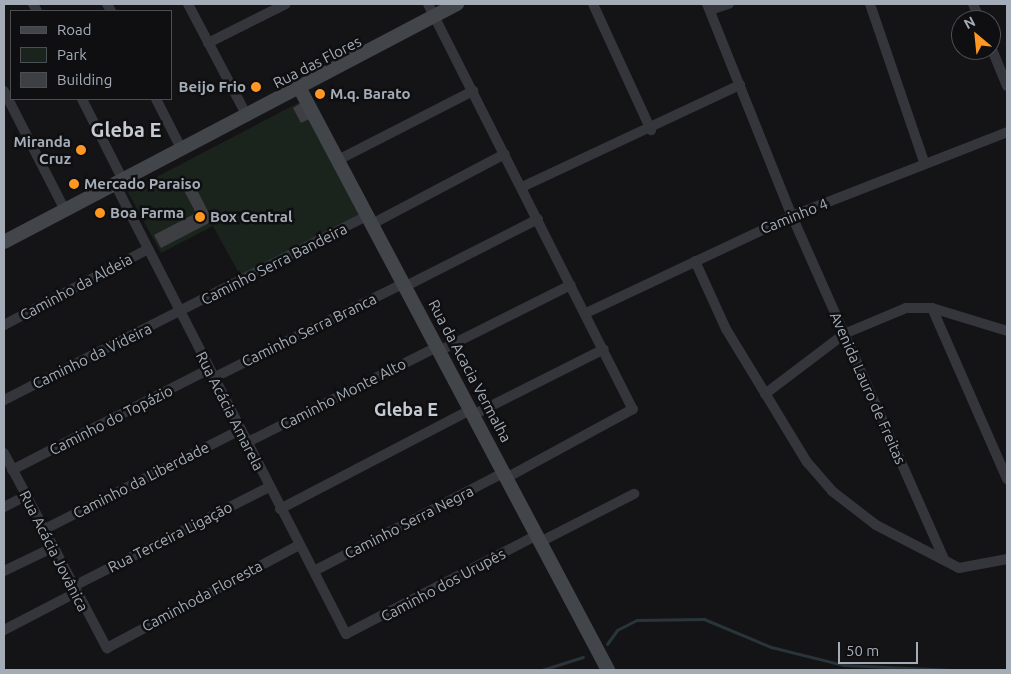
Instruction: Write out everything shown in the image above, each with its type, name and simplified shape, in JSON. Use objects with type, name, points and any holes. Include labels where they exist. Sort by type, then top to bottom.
[{"type":"street","points":[[188,4],[247,116]]},
{"type":"street","points":[[208,43],[286,4]]},
{"type":"street","points":[[280,509],[604,349],[428,4]]},
{"type":"street","name":"Rua das Flores","points":[[4,242],[436,18],[457,4]]},
{"type":"street","points":[[593,4],[651,130]]},
{"type":"street","points":[[709,7],[729,4]]},
{"type":"street","points":[[870,4],[924,162]]},
{"type":"street","name":"Avenida Lauro de Freitas","points":[[709,7],[792,216],[945,561]]},
{"type":"street","points":[[996,60],[1007,86]]},
{"type":"street","points":[[522,187],[651,130],[740,85]]},
{"type":"street","name":"Rua da Acacia Vermalha","points":[[300,89],[474,412],[538,539],[608,670]]},
{"type":"street","points":[[4,91],[65,210]]},
{"type":"street","points":[[338,160],[473,91]]},
{"type":"street","name":"Rua Acácia Amarela","points":[[82,100],[148,249],[280,509],[348,635]]},
{"type":"street","points":[[157,100],[182,150]]},
{"type":"street","name":"Caminho 4","points":[[586,313],[792,216],[924,162],[1007,132]]},
{"type":"street","name":"Caminho Serra Bandeira","points":[[180,312],[505,154]]},
{"type":"street","name":"Caminho Serra Branca","points":[[211,373],[405,284],[538,219]]},
{"type":"street","name":"Caminho da Aldeia","points":[[4,326],[148,249]]},
{"type":"street","points":[[695,261],[726,329],[806,462],[832,491],[876,525],[959,568],[1007,559]]},
{"type":"street","name":"Caminho Monte Alto","points":[[246,443],[571,285]]},
{"type":"street","points":[[765,394],[844,334],[906,308],[932,308],[1007,330]]},
{"type":"street","points":[[932,308],[1007,479]]},
{"type":"street","name":"Caminho da Videira","points":[[4,400],[180,312]]},
{"type":"street","name":"Caminho Serra Negra","points":[[314,571],[634,411],[604,349]]},
{"type":"street","name":"Caminho do Topázio","points":[[12,470],[211,373]]},
{"type":"street","name":"Caminho da Liberdade","points":[[43,530],[240,430]]},
{"type":"street","name":"Rua Acácia Jovânica","points":[[4,453],[73,590],[107,648]]},
{"type":"street","name":"Rua Terceira Ligação","points":[[4,630],[73,590],[269,486]]},
{"type":"street","name":"Caminho dos Urupês","points":[[348,635],[538,539],[634,494]]},
{"type":"street","points":[[4,507],[26,496]]},
{"type":"street","name":"Caminhoda Floresta","points":[[107,648],[299,545]]},
{"type":"street","points":[[4,571],[52,548]]},
{"type":"green space","points":[[302,101],[360,216],[241,277],[213,226],[161,253],[128,192]]},
{"type":"building","points":[[301,103],[309,119],[301,123],[293,108]]},
{"type":"building","name":"Box Central","points":[[193,182],[213,221],[161,248],[154,235],[196,213],[182,187]]},
{"type":"waterway","points":[[607,644],[617,630],[637,620],[704,619],[771,647],[843,665],[952,670]]},
{"type":"waterway","points":[[542,670],[583,657]]},
{"type":"place","name":"Beijo Frio","points":[[256,87]]},
{"type":"place","name":"M.q. Barato","points":[[320,94]]},
{"type":"place","name":"Miranda Cruz","points":[[81,150]]},
{"type":"place","name":"Mercado Paraiso","points":[[74,184]]},
{"type":"place","name":"Boa Farma","points":[[100,213]]},
{"type":"place","name":"Box Central","points":[[200,217]]},
{"type":"district","name":"Gleba E","points":[[126,129]]},
{"type":"district","name":"Gleba E","points":[[406,409]]}]
